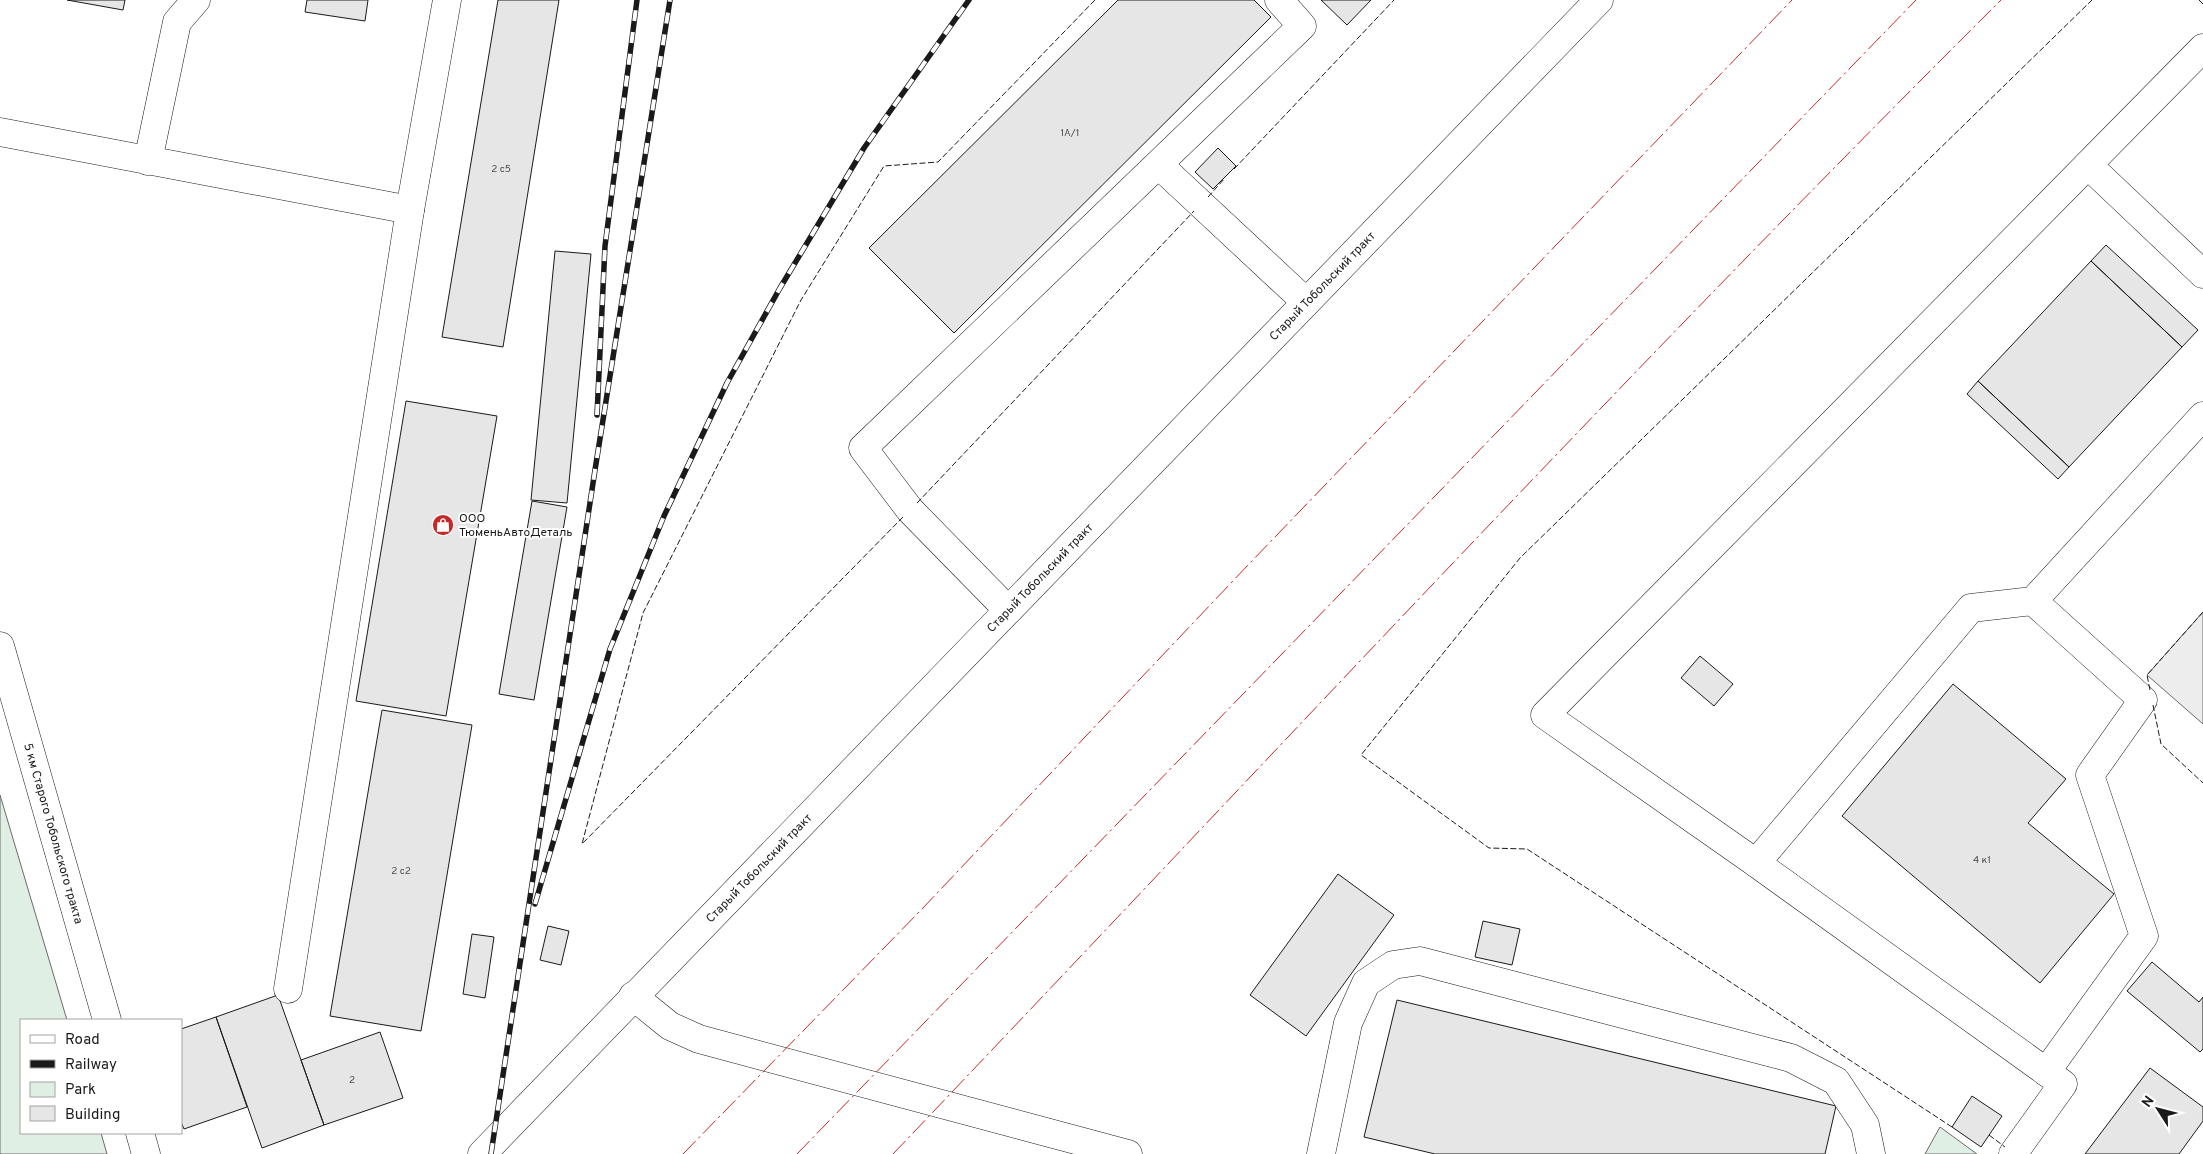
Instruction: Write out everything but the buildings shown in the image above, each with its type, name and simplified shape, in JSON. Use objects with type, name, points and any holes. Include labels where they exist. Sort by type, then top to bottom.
[{"type":"street","points":[[148,161],[177,22],[196,0]]},
{"type":"street","points":[[288,989],[410,210],[446,0]]},
{"type":"street","points":[[1008,610],[910,510],[863,448],[1302,26],[1279,0]]},
{"type":"street","name":"Старый Тобольский тракт","points":[[482,1154],[1599,0]]},
{"type":"street","points":[[2012,1154],[2063,1084],[1756,863],[1545,715],[2203,48]]},
{"type":"street","points":[[0,132],[410,210]]},
{"type":"street","points":[[1159,164],[1306,302]]},
{"type":"street","points":[[2088,165],[2203,274]]},
{"type":"street","points":[[1756,863],[1971,608],[2033,601],[2203,416]]},
{"type":"street","points":[[2033,601],[2143,700],[2090,775],[2144,936],[2046,1072]]},
{"type":"street","name":"5 км Старого Тобольского тракта","points":[[0,646],[107,1019]]},
{"type":"street","points":[[1321,1154],[1348,1023],[1366,983],[1393,965],[1420,962],[1791,1058],[1836,1081],[1865,1125],[1871,1154]]},
{"type":"street","points":[[633,996],[670,1026],[699,1039],[1128,1154]]},
{"type":"street","points":[[140,1134],[146,1154]]},
{"type":"green space","points":[[0,795],[67,1019],[20,1019],[20,1134],[101,1134],[107,1154],[0,1154]]},
{"type":"green space","points":[[1940,1127],[1977,1154],[1925,1154]]},
{"type":"shaded area","points":[[2203,612],[2203,724],[2147,675]]},
{"type":"railway","points":[[597,415],[605,246],[637,0]]},
{"type":"railway","points":[[491,1154],[595,470],[670,0]]},
{"type":"railway","points":[[535,904],[610,649],[664,516],[727,383],[780,288],[864,148],[969,0]]},
{"type":"fence","points":[[903,517],[582,844],[643,613],[801,300],[884,166],[938,162],[1095,0]]},
{"type":"fence","points":[[1234,169],[1394,0]]},
{"type":"fence","points":[[1952,1127],[1527,849],[1489,848],[1361,755],[1520,558],[2092,0]]},
{"type":"fence","points":[[2199,0],[2203,4]]},
{"type":"fence","points":[[1208,197],[1225,178]]},
{"type":"fence","points":[[917,503],[1194,211]]},
{"type":"fence","points":[[2150,690],[2147,675],[2203,612]]},
{"type":"fence","points":[[2153,705],[2161,744],[2203,783]]},
{"type":"fence","points":[[1989,1135],[2005,1147]]},
{"type":"power","points":[[683,1154],[922,909],[1249,564],[1792,0]]},
{"type":"power","points":[[797,1154],[1916,0]]},
{"type":"power","points":[[893,1154],[1581,429],[2001,0]]},
{"type":"place","name":"ООО ТюменьАвтоДеталь","points":[[443,525]]}]
